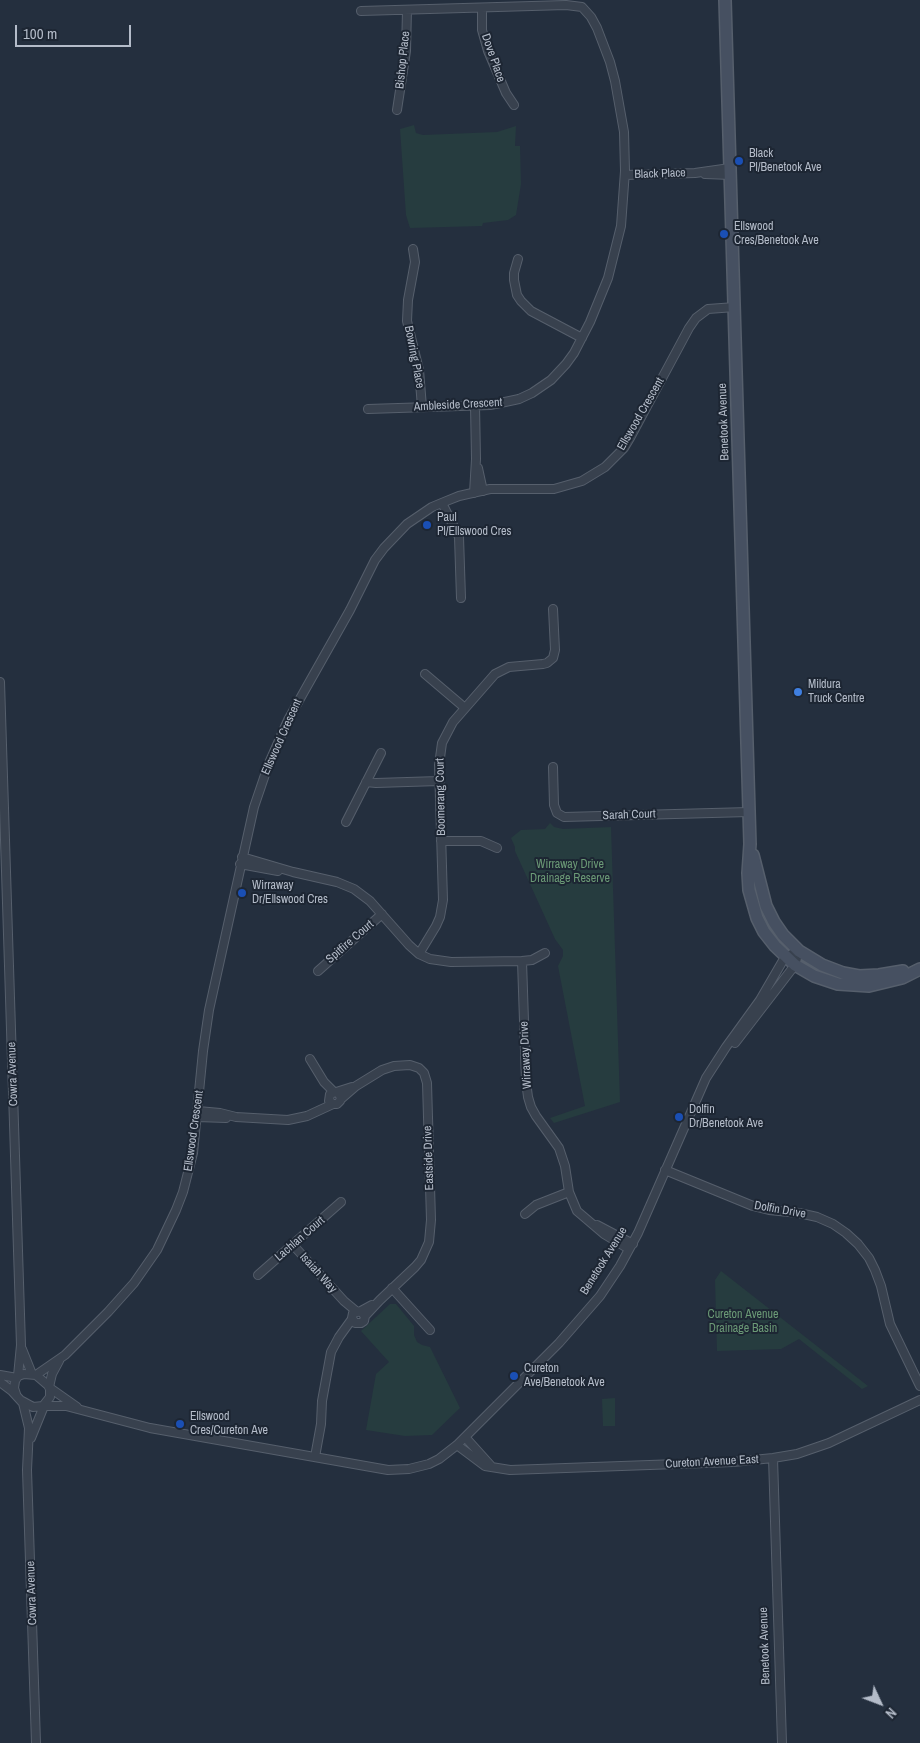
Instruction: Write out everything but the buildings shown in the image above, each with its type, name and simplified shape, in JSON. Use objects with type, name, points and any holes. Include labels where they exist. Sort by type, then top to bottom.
[{"type":"main road","name":"Benetook Avenue","points":[[725,0],[750,844],[748,873],[752,904],[764,932],[785,957]]},
{"type":"main road","name":"Benetook Avenue","points":[[750,844],[766,906],[783,935],[799,951]]},
{"type":"main road","points":[[799,951],[826,967],[859,976],[920,968]]},
{"type":"main road","points":[[785,957],[795,965],[824,980],[853,986],[884,984],[902,978],[920,968]]},
{"type":"street","points":[[361,11],[482,8],[518,3],[582,7],[587,0]]},
{"type":"street","name":"Ambleside Crescent","points":[[368,409],[475,405],[519,399],[532,393],[558,373],[574,353],[582,338],[600,300],[614,260],[621,226],[625,175],[624,132],[615,81],[610,62],[596,28],[591,17],[582,7]]},
{"type":"street","name":"Dove Place","points":[[482,8],[482,30],[488,51],[506,93],[514,105]]},
{"type":"street","name":"Bishop Place","points":[[397,110],[406,52],[406,10]]},
{"type":"street","name":"Black Place","points":[[625,175],[730,172]]},
{"type":"street","name":"Bowring Place","points":[[413,248],[415,262],[408,300],[407,320],[419,370],[422,407]]},
{"type":"street","points":[[518,259],[514,280],[517,295],[521,302],[537,315],[582,338]]},
{"type":"street","name":"Ellswood Crescent","points":[[50,1387],[52,1374],[60,1360],[122,1297],[145,1268],[157,1250],[170,1224],[183,1192],[193,1153],[207,1022],[254,807],[278,742],[300,696],[336,637],[375,560],[407,524],[432,507],[474,493],[500,488],[554,489],[582,481],[605,467],[624,448],[696,318],[708,310],[735,307]]},
{"type":"street","points":[[474,493],[476,458],[475,405]]},
{"type":"street","points":[[476,458],[483,491]]},
{"type":"street","points":[[442,503],[459,537],[461,598]]},
{"type":"street","name":"Boomerang Court","points":[[419,954],[436,926],[442,909],[438,765],[442,743],[450,727],[465,708],[488,681],[500,671],[518,665],[543,664],[550,660],[555,650],[553,609]]},
{"type":"street","points":[[425,674],[465,708]]},
{"type":"street","name":"Cowra Avenue","points":[[0,682],[21,1345]]},
{"type":"street","points":[[346,822],[381,753]]},
{"type":"street","name":"Sarah Court","points":[[553,766],[554,805],[557,813],[564,816],[749,812]]},
{"type":"street","points":[[366,782],[439,781]]},
{"type":"street","points":[[441,841],[482,841],[497,848]]},
{"type":"street","points":[[241,861],[261,869],[293,872],[337,882],[354,889],[370,901],[419,954],[430,959],[450,962],[522,961],[532,960],[545,953]]},
{"type":"street","name":"Spitfire Court","points":[[318,971],[382,914]]},
{"type":"street","points":[[785,957],[799,951]]},
{"type":"street","name":"Benetook Avenue","points":[[715,1065],[769,1000],[795,965],[799,951]]},
{"type":"street","name":"Benetook Avenue","points":[[465,1437],[587,1312],[613,1277],[631,1246],[697,1097],[726,1047],[760,1000],[785,957]]},
{"type":"street","name":"Wirraway Drive","points":[[522,961],[528,1097],[536,1116],[559,1148],[565,1166],[569,1192],[577,1211],[588,1222],[608,1230],[631,1246]]},
{"type":"street","points":[[310,1059],[334,1097]]},
{"type":"street","name":"Eastside Drive","points":[[198,1114],[220,1118],[288,1120],[307,1116],[334,1097],[388,1067],[410,1065],[422,1070],[427,1082],[431,1231],[429,1242],[421,1260],[380,1300],[357,1316],[343,1332],[332,1352],[322,1401],[321,1424],[312,1457]]},
{"type":"street","name":"Dolfin Drive","points":[[665,1170],[753,1206],[817,1217],[833,1224],[846,1233],[864,1251],[875,1270],[890,1324],[920,1386]]},
{"type":"street","points":[[525,1214],[542,1202],[569,1192]]},
{"type":"street","name":"Lachlan Court","points":[[258,1275],[341,1202]]},
{"type":"street","name":"Isaiah Way","points":[[293,1244],[357,1316]]},
{"type":"street","points":[[392,1288],[430,1330]]},
{"type":"street","points":[[21,1345],[34,1374],[80,1410]]},
{"type":"street","points":[[21,1345],[18,1377],[14,1388],[28,1418],[29,1442]]},
{"type":"street","name":"Ellswood Crescent","points":[[34,1374],[60,1360]]},
{"type":"street","points":[[0,1374],[18,1377],[24,1374],[34,1374]]},
{"type":"street","points":[[0,1382],[33,1407],[66,1406],[150,1428],[388,1470],[409,1469],[429,1464],[448,1452],[465,1437],[493,1467]]},
{"type":"street","points":[[29,1442],[44,1406],[51,1396],[50,1387]]},
{"type":"street","name":"Cureton Avenue East","points":[[457,1445],[478,1462],[510,1470],[733,1462],[797,1454],[829,1444],[920,1400]]},
{"type":"street","name":"Cowra Avenue","points":[[29,1442],[27,1470],[36,1743]]},
{"type":"street","name":"Benetook Avenue","points":[[773,1458],[782,1743]]},
{"type":"green space","points":[[414,125],[416,133],[423,135],[497,132],[516,126],[515,146],[520,146],[521,184],[516,215],[508,220],[483,223],[482,226],[410,228],[406,215],[400,129]]},
{"type":"green space","name":"Wirraway Drive Drainage Reserve","points":[[550,823],[554,827],[563,829],[611,827],[620,1102],[554,1123],[550,1118],[585,1106],[558,966],[563,956],[563,950],[555,939],[515,851],[511,838],[521,830],[545,829]]},
{"type":"green space","name":"Cureton Avenue Drainage Basin","points":[[721,1271],[868,1386],[862,1389],[799,1339],[781,1349],[717,1351],[715,1280]]},
{"type":"green space","points":[[390,1304],[396,1304],[414,1326],[414,1335],[417,1342],[430,1347],[460,1408],[432,1435],[405,1436],[366,1430],[376,1374],[389,1362],[361,1331]]},
{"type":"green space","points":[[615,1398],[615,1426],[603,1426],[602,1399]]},
{"type":"place","name":"Black Pl/Benetook Ave","points":[[739,161]]},
{"type":"place","name":"Ellswood Cres/Benetook Ave","points":[[724,234]]},
{"type":"place","name":"Paul Pl/Ellswood Cres","points":[[427,525]]},
{"type":"place","name":"Mildura Truck Centre","points":[[798,692]]},
{"type":"place","name":"Wirraway Dr/Ellswood Cres","points":[[242,893]]},
{"type":"place","name":"Dolfin Dr/Benetook Ave","points":[[679,1117]]},
{"type":"place","name":"Cureton Ave/Benetook Ave","points":[[514,1376]]},
{"type":"place","name":"Ellswood Cres/Cureton Ave","points":[[180,1424]]}]
